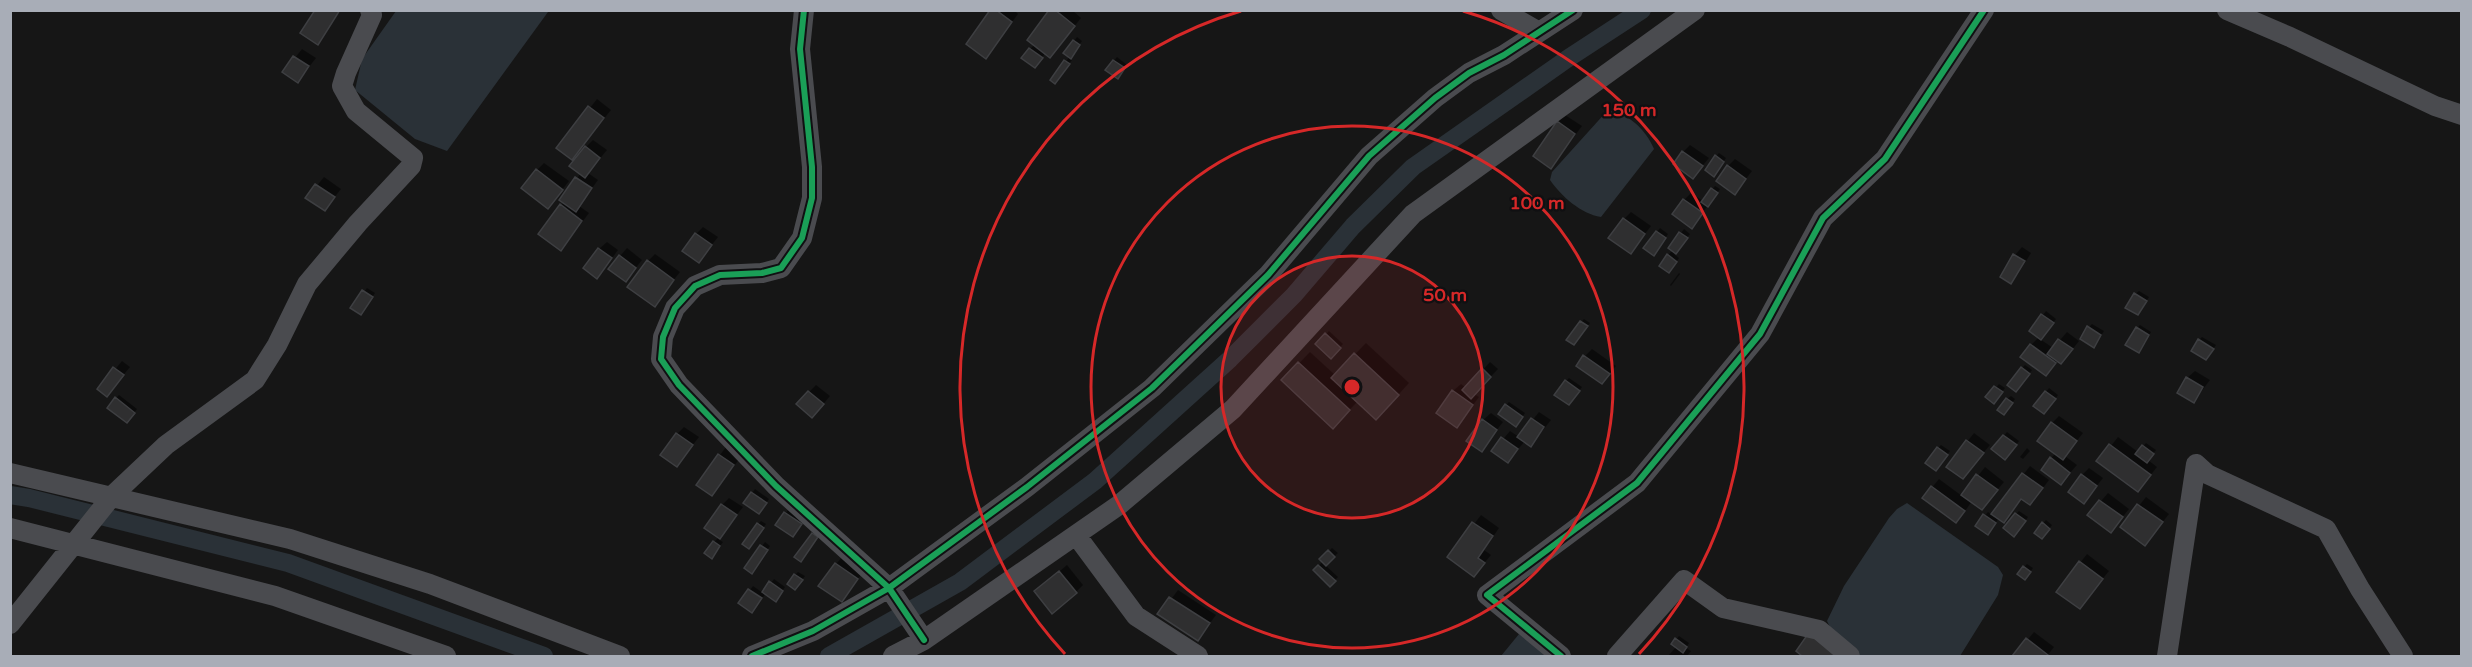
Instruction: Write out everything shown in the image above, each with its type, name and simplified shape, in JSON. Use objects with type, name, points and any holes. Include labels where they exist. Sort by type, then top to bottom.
[{"type":"street","points":[[10,624],[112,496],[166,445],[255,380],[277,345],[307,284],[358,223],[411,166],[413,158],[356,111],[342,86],[345,73],[372,15],[370,10]]},
{"type":"street","points":[[804,10],[800,49],[812,167],[812,198],[802,238],[781,268],[762,273],[720,275],[696,286],[675,308],[663,337],[661,358],[679,385],[776,486],[889,588],[924,640]]},
{"type":"street","points":[[1501,10],[1539,32]]},
{"type":"street","points":[[752,657],[813,631],[889,588],[1027,487],[1152,388],[1268,275],[1369,156],[1435,98],[1469,73],[1573,10]]},
{"type":"street","points":[[893,657],[924,640],[1119,505],[1233,409],[1413,214],[1695,10]]},
{"type":"street","points":[[1562,657],[1487,595],[1638,483],[1760,334],[1823,218],[1885,159],[1984,10]]},
{"type":"street","points":[[2227,10],[2290,37],[2435,106],[2462,115]]},
{"type":"street","points":[[2167,657],[2196,464],[2207,474],[2326,530],[2403,657]]},
{"type":"street","points":[[10,473],[290,539],[430,584],[620,657]]},
{"type":"street","points":[[10,528],[275,596],[446,657]]},
{"type":"street","points":[[1076,535],[1136,616],[1197,657]]},
{"type":"street","points":[[1617,657],[1684,579],[1723,608],[1819,630],[1850,657]]},
{"type":"shaded area","points":[[396,11],[548,12],[447,151],[415,139],[355,90],[362,59]]},
{"type":"shaded area","points":[[1607,111],[1629,118],[1647,135],[1654,149],[1601,217],[1586,212],[1572,203],[1550,180],[1552,172]]},
{"type":"shaded area","points":[[1907,503],[1998,567],[2003,575],[1998,595],[1960,656],[1861,656],[1832,631],[1827,621],[1844,586],[1889,518]]},
{"type":"shaded area","points":[[1519,634],[1548,656],[1501,656]]},
{"type":"building","points":[[315,10],[340,10],[318,45],[300,33]]},
{"type":"building","points":[[990,10],[996,10],[1012,22],[986,59],[966,44]]},
{"type":"building","points":[[1049,10],[1055,10],[1075,26],[1050,58],[1027,40]]},
{"type":"building","points":[[1073,40],[1080,45],[1071,59],[1063,53]]},
{"type":"building","points":[[1029,48],[1043,58],[1035,68],[1021,58]]},
{"type":"building","points":[[293,56],[309,66],[298,83],[282,72]]},
{"type":"building","points":[[1064,60],[1070,64],[1055,84],[1050,80]]},
{"type":"building","points":[[1113,60],[1125,68],[1118,79],[1105,70]]},
{"type":"building","points":[[588,106],[604,118],[572,160],[556,148]]},
{"type":"building","points":[[1557,121],[1575,134],[1551,169],[1533,156]]},
{"type":"building","points":[[585,146],[600,158],[585,178],[569,166]]},
{"type":"building","points":[[1682,151],[1703,166],[1693,179],[1673,164]]},
{"type":"building","points":[[1715,155],[1724,162],[1714,177],[1705,170]]},
{"type":"building","points":[[1727,165],[1746,179],[1735,195],[1716,181]]},
{"type":"building","points":[[536,169],[563,190],[548,209],[521,188]]},
{"type":"building","points":[[575,177],[592,188],[576,212],[559,200]]},
{"type":"building","points":[[315,184],[335,197],[325,211],[305,198]]},
{"type":"building","points":[[1711,188],[1718,193],[1708,207],[1701,202]]},
{"type":"building","points":[[1683,199],[1703,213],[1692,229],[1672,214]]},
{"type":"building","points":[[560,204],[582,221],[561,251],[538,234]]},
{"type":"building","points":[[1623,218],[1645,234],[1631,254],[1608,238]]},
{"type":"building","points":[[1656,231],[1666,238],[1654,256],[1643,248]]},
{"type":"building","points":[[1679,232],[1688,238],[1676,254],[1668,248]]},
{"type":"building","points":[[695,233],[712,245],[699,263],[682,251]]},
{"type":"building","points":[[598,248],[612,258],[597,279],[583,268]]},
{"type":"building","points":[[1667,254],[1677,262],[1669,273],[1659,266]]},
{"type":"building","points":[[2013,254],[2025,261],[2011,284],[2000,277]]},
{"type":"building","points":[[619,255],[636,268],[626,282],[608,269]]},
{"type":"building","points":[[647,260],[674,280],[655,307],[627,287]]},
{"type":"building","points":[[362,290],[373,297],[361,315],[350,308]]},
{"type":"building","points":[[2134,293],[2147,301],[2138,315],[2125,308]]},
{"type":"building","points":[[2041,314],[2054,323],[2041,340],[2029,331]]},
{"type":"building","points":[[1580,321],[1588,326],[1574,345],[1566,340]]},
{"type":"building","points":[[2087,326],[2101,335],[2094,348],[2080,339]]},
{"type":"building","points":[[2136,327],[2149,335],[2139,353],[2125,345]]},
{"type":"building","points":[[1325,333],[1341,348],[1331,359],[1315,344]]},
{"type":"building","points":[[2058,339],[2073,349],[2061,364],[2047,354]]},
{"type":"building","points":[[2198,339],[2214,349],[2206,360],[2191,351]]},
{"type":"building","points":[[2030,344],[2056,363],[2046,376],[2020,357]]},
{"type":"building","points":[[1354,353],[1399,395],[1376,420],[1331,378]]},
{"type":"building","points":[[1583,355],[1610,374],[1602,384],[1576,366]]},
{"type":"building","points":[[1298,362],[1350,410],[1333,429],[1281,380]]},
{"type":"building","points":[[113,367],[124,375],[107,397],[97,389]]},
{"type":"building","points":[[2021,367],[2030,374],[2016,392],[2007,385]]},
{"type":"building","points":[[1482,368],[1491,377],[1471,399],[1462,390]]},
{"type":"building","points":[[2186,377],[2203,387],[2194,403],[2177,393]]},
{"type":"building","points":[[1565,380],[1580,391],[1569,405],[1554,395]]},
{"type":"building","points":[[1994,386],[2003,392],[1994,404],[1985,397]]},
{"type":"building","points":[[1452,390],[1473,405],[1457,428],[1436,413]]},
{"type":"building","points":[[808,391],[824,404],[812,418],[796,404]]},
{"type":"building","points":[[2045,391],[2056,399],[2044,414],[2033,406]]},
{"type":"building","points":[[115,397],[135,413],[127,423],[107,408]]},
{"type":"building","points":[[2006,398],[2013,403],[2004,415],[1997,410]]},
{"type":"building","points":[[1505,404],[1523,417],[1516,427],[1498,414]]},
{"type":"building","points":[[1531,418],[1544,427],[1531,447],[1517,437]]},
{"type":"building","points":[[1482,419],[1497,430],[1482,452],[1466,441]]},
{"type":"building","points":[[2051,422],[2077,441],[2063,460],[2037,441]]},
{"type":"building","points":[[676,433],[693,445],[677,467],[660,455]]},
{"type":"building","points":[[2003,435],[2017,445],[2005,460],[1991,449]]},
{"type":"building","points":[[1501,437],[1518,449],[1508,463],[1491,451]]},
{"type":"building","points":[[1966,440],[1984,453],[1963,479],[1946,467]]},
{"type":"building","points":[[2109,444],[2151,475],[2138,492],[2096,461]]},
{"type":"building","points":[[2142,445],[2154,454],[2147,463],[2135,454]]},
{"type":"building","points":[[1937,447],[1948,455],[1936,471],[1925,463]]},
{"type":"building","points":[[718,454],[734,465],[712,496],[696,485]]},
{"type":"building","points":[[2050,457],[2070,473],[2061,485],[2041,470]]},
{"type":"building","points":[[2022,473],[2043,488],[2030,505],[2021,499],[2004,523],[1991,514]]},
{"type":"building","points":[[1976,474],[1998,490],[1982,510],[1961,495]]},
{"type":"building","points":[[2081,474],[2097,486],[2084,504],[2068,492]]},
{"type":"building","points":[[1931,486],[1965,511],[1956,523],[1922,498]]},
{"type":"building","points":[[751,492],[767,503],[759,514],[743,503]]},
{"type":"building","points":[[2099,500],[2123,517],[2111,533],[2087,515]]},
{"type":"building","points":[[721,504],[737,515],[720,539],[704,528]]},
{"type":"building","points":[[2137,504],[2163,522],[2145,546],[2120,527]]},
{"type":"building","points":[[784,512],[802,524],[793,537],[775,525]]},
{"type":"building","points":[[2015,513],[2026,521],[2014,537],[2003,528]]},
{"type":"building","points":[[1983,514],[1996,523],[1988,535],[1975,526]]},
{"type":"building","points":[[1472,522],[1493,536],[1478,558],[1485,563],[1474,577],[1447,557]]},
{"type":"building","points":[[2042,522],[2050,529],[2042,539],[2034,533]]},
{"type":"building","points":[[757,523],[764,528],[749,549],[742,544]]},
{"type":"building","points":[[812,533],[818,537],[801,562],[794,557]]},
{"type":"building","points":[[713,541],[720,546],[712,559],[704,553]]},
{"type":"building","points":[[760,545],[768,550],[752,574],[744,568]]},
{"type":"building","points":[[1328,550],[1335,557],[1326,566],[1319,559]]},
{"type":"building","points":[[2079,561],[2103,579],[2080,609],[2056,592]]},
{"type":"building","points":[[835,563],[858,579],[842,602],[818,586]]},
{"type":"building","points":[[1318,565],[1336,581],[1330,587],[1313,570]]},
{"type":"building","points":[[2023,566],[2031,572],[2025,580],[2017,574]]},
{"type":"building","points":[[1059,571],[1077,593],[1052,614],[1034,591]]},
{"type":"building","points":[[794,574],[803,580],[795,590],[787,584]]},
{"type":"building","points":[[769,581],[783,591],[776,602],[762,592]]},
{"type":"building","points":[[748,589],[762,598],[752,613],[738,603]]},
{"type":"building","points":[[1169,597],[1210,623],[1198,641],[1157,614]]},
{"type":"building","points":[[1810,631],[1838,656],[1802,656],[1796,651]]},
{"type":"building","points":[[1675,638],[1687,647],[1683,653],[1671,644]]},
{"type":"building","points":[[2026,638],[2048,655],[2012,656]]},
{"type":"waterway","points":[[829,656],[960,582],[1095,481],[1230,359],[1294,295],[1353,226],[1413,167],[1567,59],[1642,10]]},
{"type":"waterway","points":[[10,495],[288,563],[544,656]]},
{"type":"cycle path","points":[[804,10],[800,49],[812,167],[812,198],[802,238],[781,268],[762,273],[720,275],[695,286],[675,308],[663,337],[661,359],[679,385],[776,486],[889,588],[924,640]]},
{"type":"cycle path","points":[[752,656],[813,631],[889,588],[1027,487],[1152,388],[1268,275],[1369,156],[1435,98],[1469,73],[1504,55],[1573,10]]},
{"type":"cycle path","points":[[1561,656],[1487,595],[1637,483],[1760,334],[1823,218],[1885,159],[1984,10]]}]
